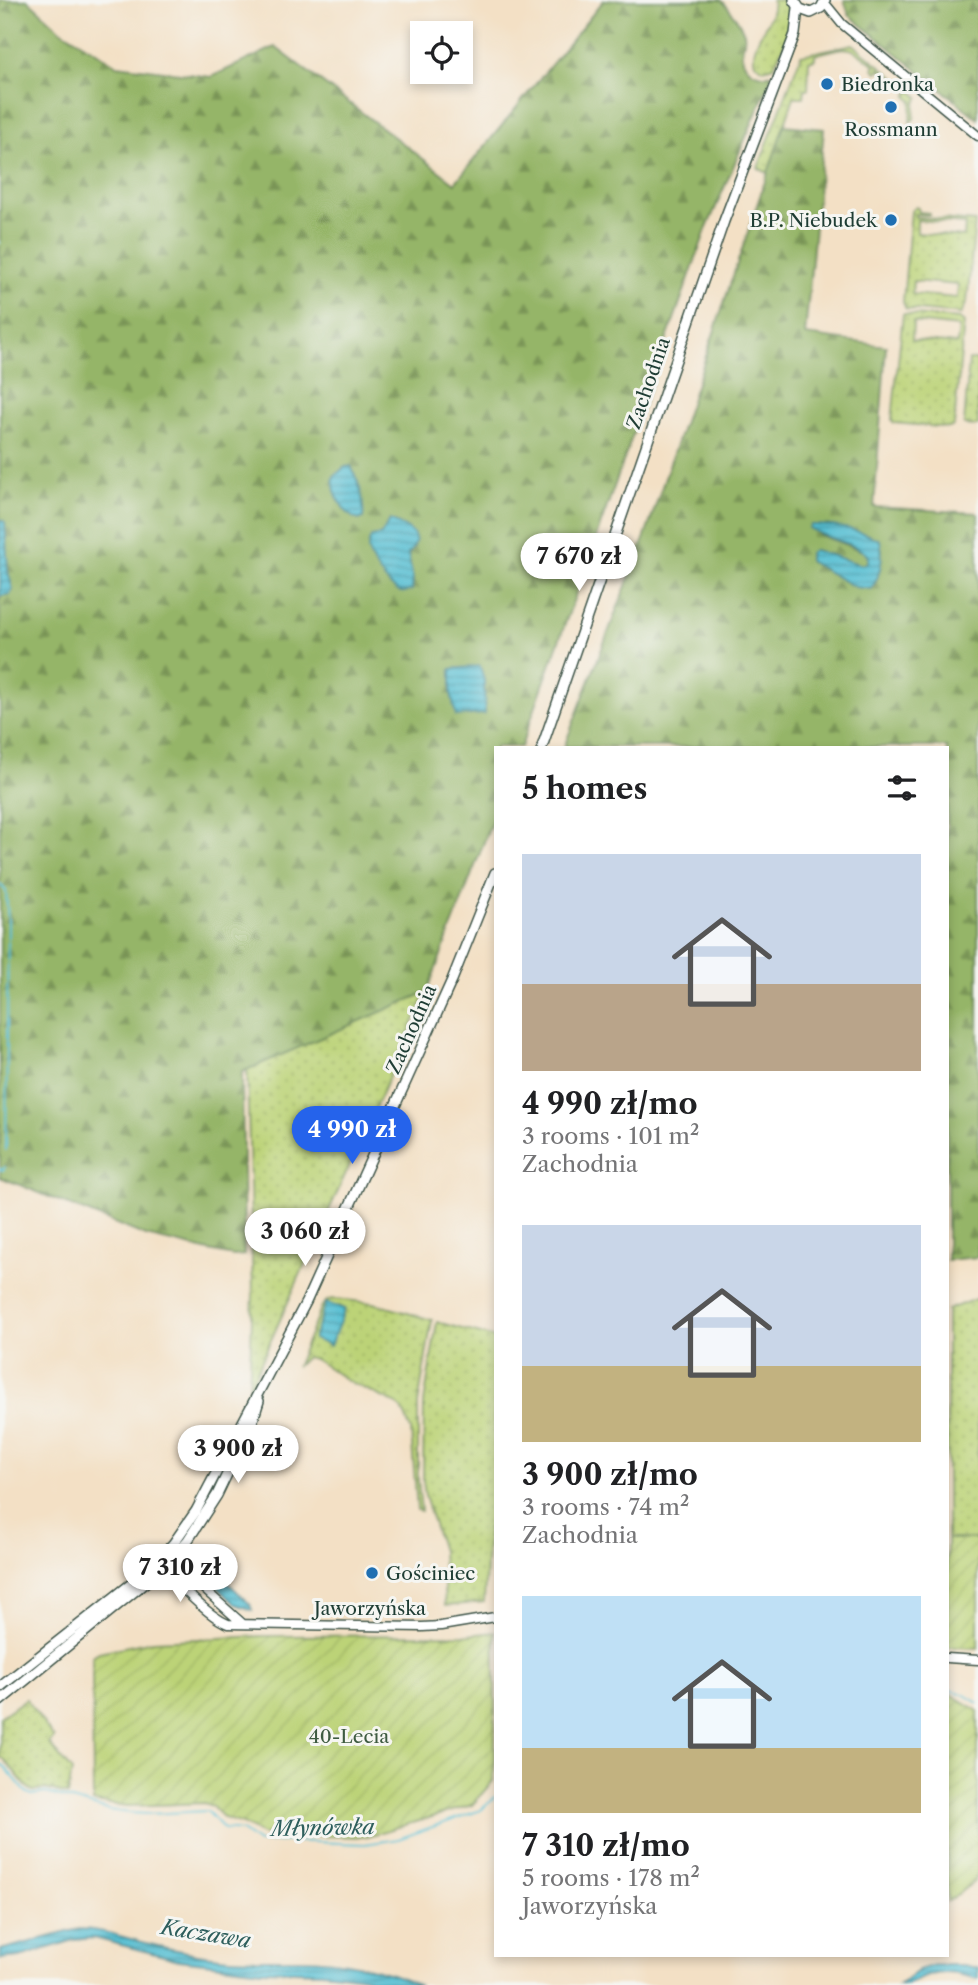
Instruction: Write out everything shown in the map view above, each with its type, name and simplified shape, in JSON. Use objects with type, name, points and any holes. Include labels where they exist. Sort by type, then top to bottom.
[{"type":"main road","points":[[796,4],[819,6]]},
{"type":"main road","name":"Zachodnia","points":[[542,746],[724,221],[795,34],[796,4]]},
{"type":"main road","name":"Zachodnia","points":[[795,34],[819,6]]},
{"type":"main road","name":"Zachodnia","points":[[164,1561],[196,1511],[306,1302],[420,1053],[494,875]]},
{"type":"main road","points":[[0,1687],[164,1561]]},
{"type":"main road","points":[[0,1700],[164,1561]]},
{"type":"street","points":[[819,6],[978,135]]},
{"type":"street","name":"Jaworzyńska","points":[[164,1561],[243,1625],[422,1627],[494,1617]]},
{"type":"street","points":[[949,1658],[978,1660]]},
{"type":"green space","points":[[0,0],[28,0],[61,30],[117,65],[211,77],[275,47],[455,183],[604,0],[721,0],[744,33],[742,56],[746,66],[758,74],[773,74],[706,230],[521,746],[494,746],[494,816],[427,992],[242,1072],[244,1255],[234,1256],[146,1236],[0,1177]]},
{"type":"green space","points":[[772,0],[783,0],[794,23],[774,66],[764,69],[755,63],[754,55],[758,39],[770,16]]},
{"type":"green space","points":[[844,0],[978,0],[978,119],[849,15]]},
{"type":"green space","points":[[853,44],[919,97],[915,104],[914,119],[910,122],[912,101],[907,96],[910,92],[880,69],[877,72],[873,68],[875,65],[859,53],[841,48],[815,55],[815,59],[809,61],[808,89],[805,89],[804,97],[794,97],[768,173],[758,168],[801,55]]},
{"type":"green space","points":[[784,125],[824,129],[805,335],[886,346],[874,507],[978,513],[978,1257],[949,1260],[949,746],[564,746],[646,534]],"holes":[[[826,525],[871,536],[882,550],[876,581],[855,587],[809,561],[814,550],[862,565],[867,563],[868,556],[863,551],[819,535]]]},
{"type":"green space","points":[[915,207],[919,212],[929,213],[915,214],[915,217],[975,222],[967,302],[961,314],[906,309],[903,302],[911,211]],"holes":[[[917,220],[965,224],[964,237],[917,233]],[[913,281],[958,285],[957,298],[912,294]]]},
{"type":"green space","points":[[903,314],[960,319],[964,323],[954,425],[950,428],[894,423],[892,420]],"holes":[[[913,322],[959,327],[957,344],[912,340]]]},
{"type":"green space","points":[[969,360],[978,360],[978,426],[964,425]]},
{"type":"green space","points":[[427,992],[249,1389],[253,1294],[247,1069]]},
{"type":"green space","points":[[978,1298],[978,1539],[949,1539],[949,1309]]},
{"type":"green space","points":[[328,1300],[373,1303],[432,1320],[418,1404],[418,1479],[421,1511],[417,1510],[411,1430],[397,1404],[352,1383],[314,1359],[306,1357],[296,1367],[322,1306]]},
{"type":"green space","points":[[437,1322],[494,1338],[494,1526],[488,1528],[484,1602],[445,1606],[442,1551],[423,1481],[424,1403]]},
{"type":"green space","points":[[949,1539],[978,1539],[978,1648],[949,1647]]},
{"type":"green space","name":"40-Lecia","points":[[494,1632],[493,1781],[472,1805],[365,1837],[261,1835],[245,1825],[224,1818],[212,1806],[204,1803],[129,1806],[93,1802],[92,1656],[99,1652],[153,1641],[263,1636],[468,1635]]},
{"type":"green space","points":[[949,1693],[978,1711],[978,1872],[975,1881],[949,1900]]},
{"type":"green space","points":[[26,1699],[54,1738],[49,1744],[72,1771],[68,1795],[46,1789],[33,1791],[0,1757],[0,1717]]},
{"type":"water","points":[[351,466],[362,498],[363,518],[359,520],[348,514],[335,489],[334,476],[345,467]]},
{"type":"water","points":[[0,519],[5,522],[8,571],[13,590],[10,594],[0,596]]},
{"type":"water","points":[[390,520],[408,529],[415,537],[408,554],[413,579],[412,590],[407,592],[401,592],[391,586],[369,553],[371,537],[381,535]]},
{"type":"water","points":[[811,525],[846,528],[880,540],[881,565],[871,589],[855,587],[809,561],[809,553],[814,550],[862,565],[867,563],[868,556],[855,547],[816,532],[809,528]]},
{"type":"water","points":[[480,666],[484,680],[485,714],[456,716],[451,693],[451,669]]},
{"type":"water","points":[[326,1303],[345,1309],[330,1346],[313,1339]]},
{"type":"water","points":[[207,1562],[250,1604],[252,1610],[235,1604],[204,1574]]},
{"type":"water","points":[[79,1929],[105,1932],[209,1956],[316,1959],[347,1963],[392,1974],[420,1985],[393,1985],[363,1977],[322,1972],[263,1970],[179,1960],[94,1938],[74,1940],[20,1957],[0,1959],[0,1950]]},
{"type":"water","points":[[933,1965],[978,1968],[978,1979],[943,1973],[898,1985],[921,1969]]},
{"type":"waterway","points":[[0,884],[6,891],[8,921],[6,1150]]},
{"type":"waterway","points":[[0,1169],[5,1167]]},
{"type":"waterway","name":"Młynówka","points":[[949,1690],[978,1703]]},
{"type":"waterway","name":"Młynówka","points":[[0,1765],[32,1795],[46,1793],[108,1810],[130,1813],[207,1811],[224,1829],[242,1831],[258,1843],[289,1841],[364,1844],[398,1839],[481,1810],[494,1798]]},
{"type":"place","name":"Biedronka","points":[[827,84]]},
{"type":"place","name":"Rossmann","points":[[891,107]]},
{"type":"place","name":"B.P. Niebudek","points":[[891,220]]},
{"type":"place","name":"Gościniec","points":[[372,1573]]},
{"type":"water label","name":"Kaczawa","points":[[206,1934]]}]
